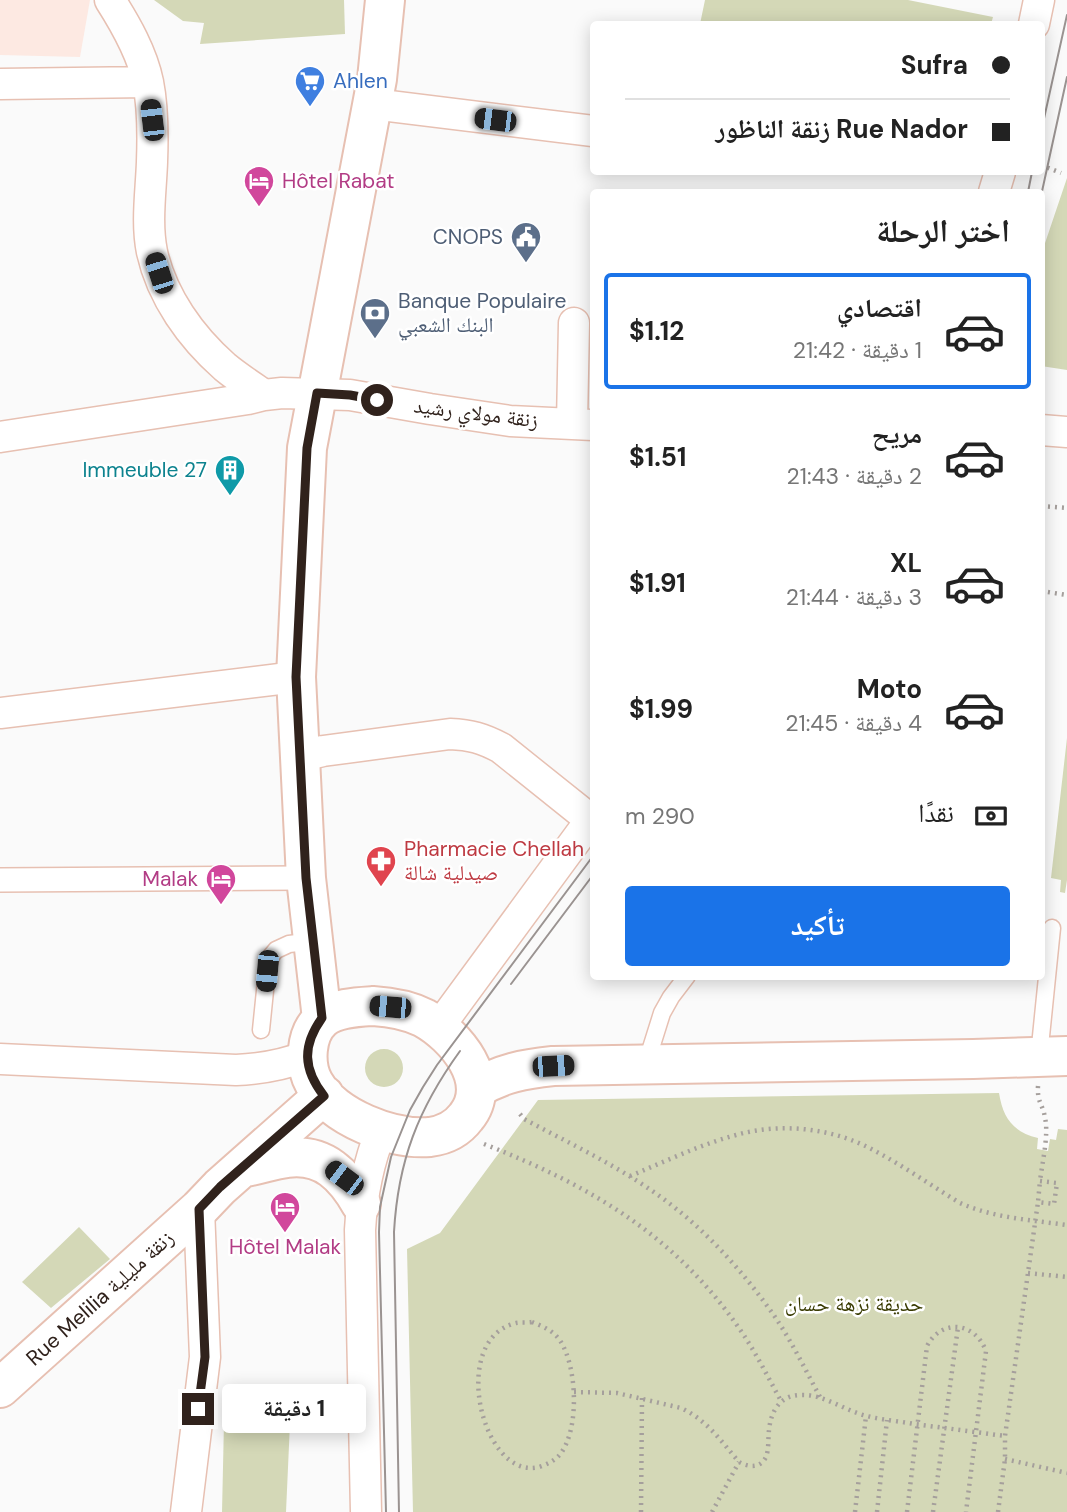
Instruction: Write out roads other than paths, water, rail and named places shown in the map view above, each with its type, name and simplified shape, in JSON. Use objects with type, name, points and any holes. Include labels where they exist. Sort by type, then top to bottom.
[{"type":"street","points":[[110,0],[137,49],[148,82],[153,160],[150,225],[152,251],[167,296],[210,353],[227,369],[264,395]]},
{"type":"street","points":[[322,1018],[306,878],[296,677],[307,448],[373,104],[385,0]]},
{"type":"street","points":[[1035,21],[1039,0]]},
{"type":"street","points":[[0,84],[148,82]]},
{"type":"street","points":[[373,104],[590,131]]},
{"type":"street","points":[[574,323],[582,424]]},
{"type":"street","name":"زنقة مولاي رشيد","points":[[0,437],[264,395],[317,393],[350,395],[510,421],[582,424]]},
{"type":"street","points":[[1045,430],[1067,432]]},
{"type":"street","points":[[0,713],[296,677]]},
{"type":"street","points":[[301,756],[437,736],[469,735],[501,748],[590,817]]},
{"type":"street","points":[[438,1028],[590,822]]},
{"type":"street","points":[[0,880],[306,878]]},
{"type":"street","points":[[373,1006],[407,1011],[438,1028],[454,1043],[472,1068],[476,1088],[470,1113],[451,1131],[439,1136],[411,1136],[365,1125],[350,1117],[324,1096],[309,1070],[307,1056],[314,1029],[322,1018],[346,1009],[373,1006]]},
{"type":"street","points":[[0,1059],[236,1070],[284,1065],[307,1056]]},
{"type":"street","points":[[476,1088],[491,1079],[526,1069],[568,1066],[1053,1056]]},
{"type":"street","name":"Rue Melilia زنقة مليلية","points":[[0,1388],[324,1096]]},
{"type":"street","points":[[366,1512],[361,1204],[365,1178],[381,1130]]},
{"type":"street","points":[[242,1168],[285,1158],[319,1161],[344,1178],[361,1204]]},
{"type":"street","points":[[186,1512],[205,1357],[199,1209]]},
{"type":"lane","points":[[1052,929],[1053,1056]]},
{"type":"lane","points":[[261,1030],[271,956],[276,950],[289,944],[314,942]]},
{"type":"lane","points":[[646,1064],[662,1013],[684,980]]},
{"type":"tram line","points":[[1045,114],[1067,15]]},
{"type":"tram line","points":[[1043,189],[1067,77]]},
{"type":"tram line","points":[[1029,189],[1031,175]]},
{"type":"tram line","points":[[386,1512],[379,1232],[380,1207],[391,1157],[410,1110],[437,1065],[590,860]]},
{"type":"tram line","points":[[511,984],[590,879]]},
{"type":"tram line","points":[[399,1512],[394,1232],[396,1206],[406,1159],[422,1115],[460,1051]]},
{"type":"place","name":"Ahlen","points":[[310,108]]},
{"type":"place","name":"Hôtel Rabat","points":[[259,208]]},
{"type":"place","name":"CNOPS","points":[[526,264]]},
{"type":"place","name":"Banque Populaire البنك الشعبي","points":[[375,340]]},
{"type":"place","name":"Immeuble 27","points":[[230,497]]},
{"type":"place","name":"Pharmacie Chellah صيدلية شالة","points":[[381,888]]},
{"type":"place","name":"Malak","points":[[221,906]]},
{"type":"place","name":"Hôtel Malak","points":[[285,1234]]},
{"type":"park label","name":"حديقة نزهة حسان","points":[[854,1304]]}]
